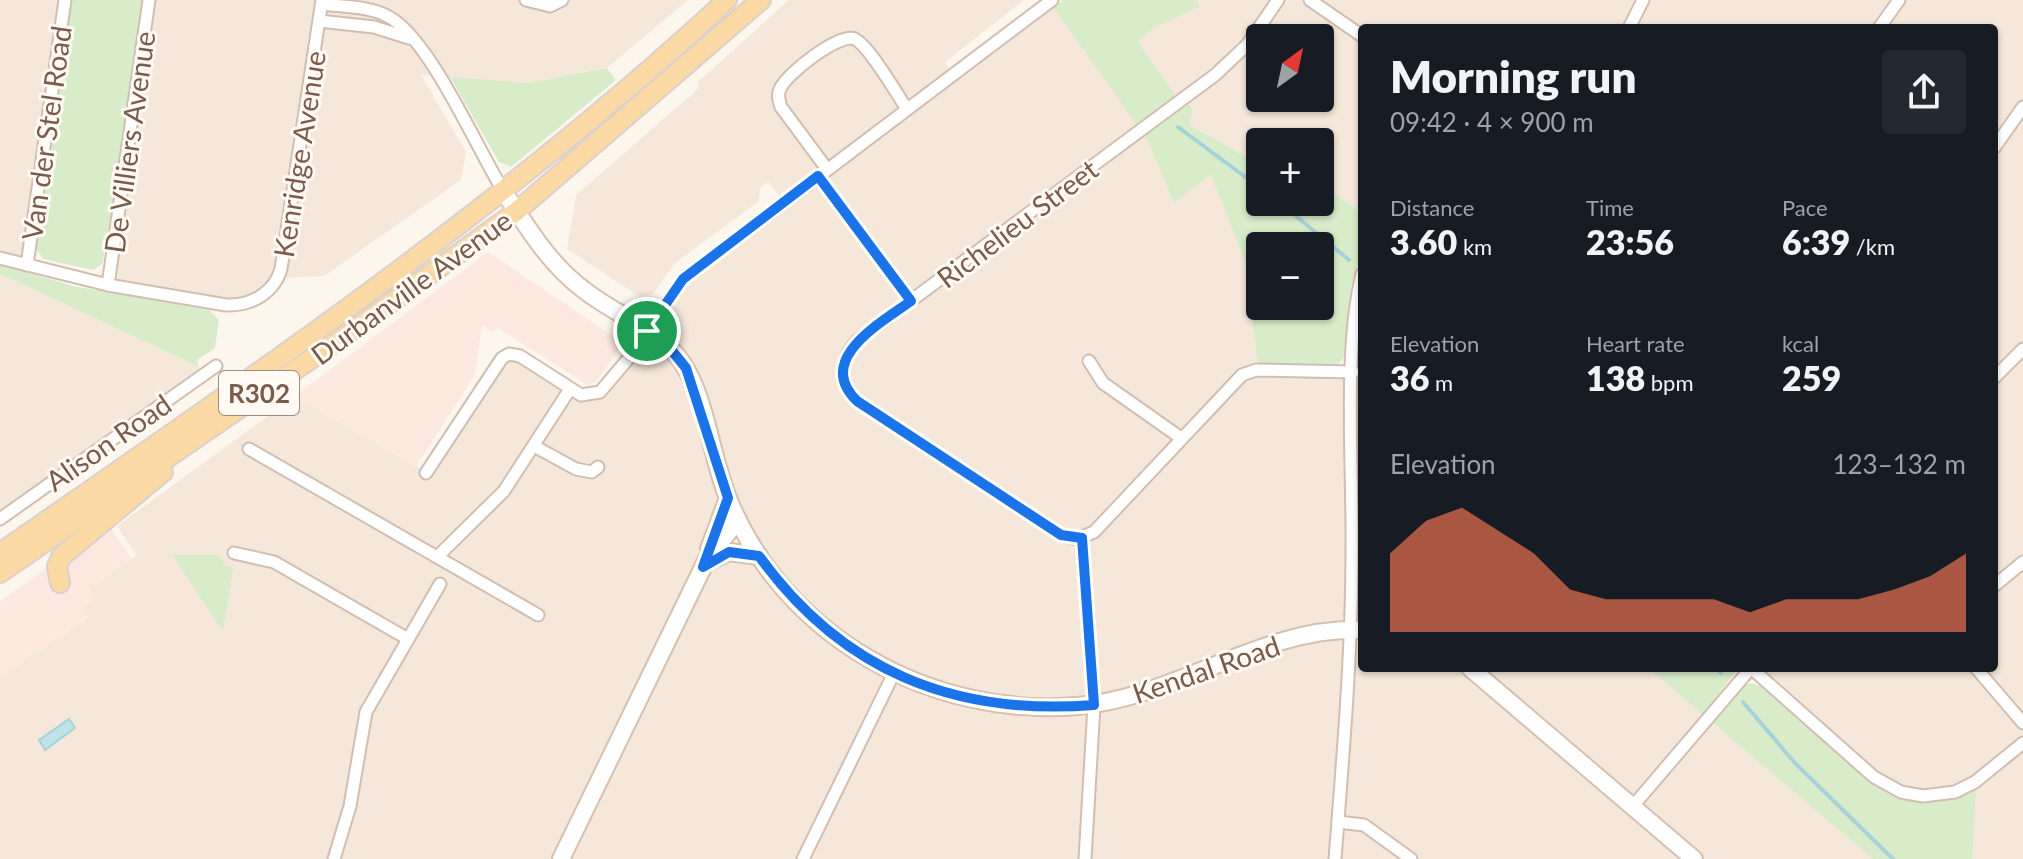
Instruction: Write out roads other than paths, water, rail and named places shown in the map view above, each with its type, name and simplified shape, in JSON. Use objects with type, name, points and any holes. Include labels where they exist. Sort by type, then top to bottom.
[{"type":"main road","name":"Durbanville Avenue","points":[[0,553],[372,291],[504,192],[727,0]]},
{"type":"main road","name":"Durbanville Avenue","points":[[0,573],[359,326],[517,211],[761,0]]},
{"type":"main road","points":[[60,583],[57,566],[65,553],[182,457],[211,425]]},
{"type":"street","name":"Van der Stel Road","points":[[27,265],[65,0]]},
{"type":"street","name":"De Villiers Avenue","points":[[108,285],[149,0]]},
{"type":"street","points":[[526,0],[550,6],[562,0]]},
{"type":"street","points":[[426,473],[506,355],[520,356],[586,396],[600,392],[683,279],[1052,0]]},
{"type":"street","name":"Richelieu Street","points":[[1082,538],[1061,535],[851,395],[843,375],[848,352],[911,301],[1215,75],[1247,45],[1278,0]]},
{"type":"street","points":[[1310,0],[1358,33]]},
{"type":"street","points":[[1631,24],[1643,0]]},
{"type":"street","points":[[1882,24],[1899,0]]},
{"type":"street","name":"Kenridge Avenue","points":[[108,285],[226,305],[257,298],[274,285],[281,269],[322,2]]},
{"type":"street","name":"Kendal Road","points":[[322,2],[384,14],[397,22],[413,40],[504,192],[550,257],[575,283],[669,347],[686,368],[728,498],[759,556],[787,592],[822,626],[894,673],[933,690],[996,704],[1043,707],[1094,705],[1148,691],[1301,636],[1357,630]]},
{"type":"street","points":[[319,21],[374,27],[413,40]]},
{"type":"street","points":[[907,109],[858,41],[845,37],[833,41],[785,81],[778,96],[781,107],[822,173],[911,301]]},
{"type":"street","points":[[1998,142],[2023,107]]},
{"type":"street","points":[[0,258],[108,285]]},
{"type":"street","points":[[1335,859],[1357,630],[1353,372],[1358,291]]},
{"type":"street","points":[[1998,374],[2023,349]]},
{"type":"street","points":[[1089,361],[1103,383],[1181,438]]},
{"type":"street","name":"Alison Road","points":[[0,519],[216,366]]},
{"type":"street","points":[[1085,859],[1094,705],[1082,538],[1094,532],[1234,381],[1247,373],[1353,372]]},
{"type":"street","points":[[437,557],[504,491],[570,389]]},
{"type":"street","points":[[534,446],[576,469],[592,472],[598,467]]},
{"type":"street","points":[[249,449],[538,615]]},
{"type":"street","points":[[561,859],[705,563],[728,498]]},
{"type":"street","points":[[705,563],[738,520]]},
{"type":"street","points":[[705,563],[729,552],[759,556]]},
{"type":"street","points":[[234,553],[274,562],[408,639]]},
{"type":"street","points":[[1998,583],[2023,562]]},
{"type":"street","points":[[334,859],[350,806],[364,718],[440,584]]},
{"type":"street","points":[[1475,672],[1694,859]]},
{"type":"street","points":[[1633,806],[1748,672]]},
{"type":"street","points":[[1756,672],[1874,777],[1901,792],[1923,796],[1955,792],[1975,782],[2023,743]]},
{"type":"street","points":[[1979,672],[2023,723]]},
{"type":"street","points":[[803,859],[894,673]]},
{"type":"street","points":[[1338,822],[1364,825],[1411,859]]},
{"type":"water","points":[[69,719],[75,728],[45,750],[39,740]]},
{"type":"waterway","points":[[1178,127],[1246,178]]},
{"type":"waterway","points":[[1296,216],[1349,260]]},
{"type":"waterway","points":[[1743,702],[1795,763],[1893,859]]}]
